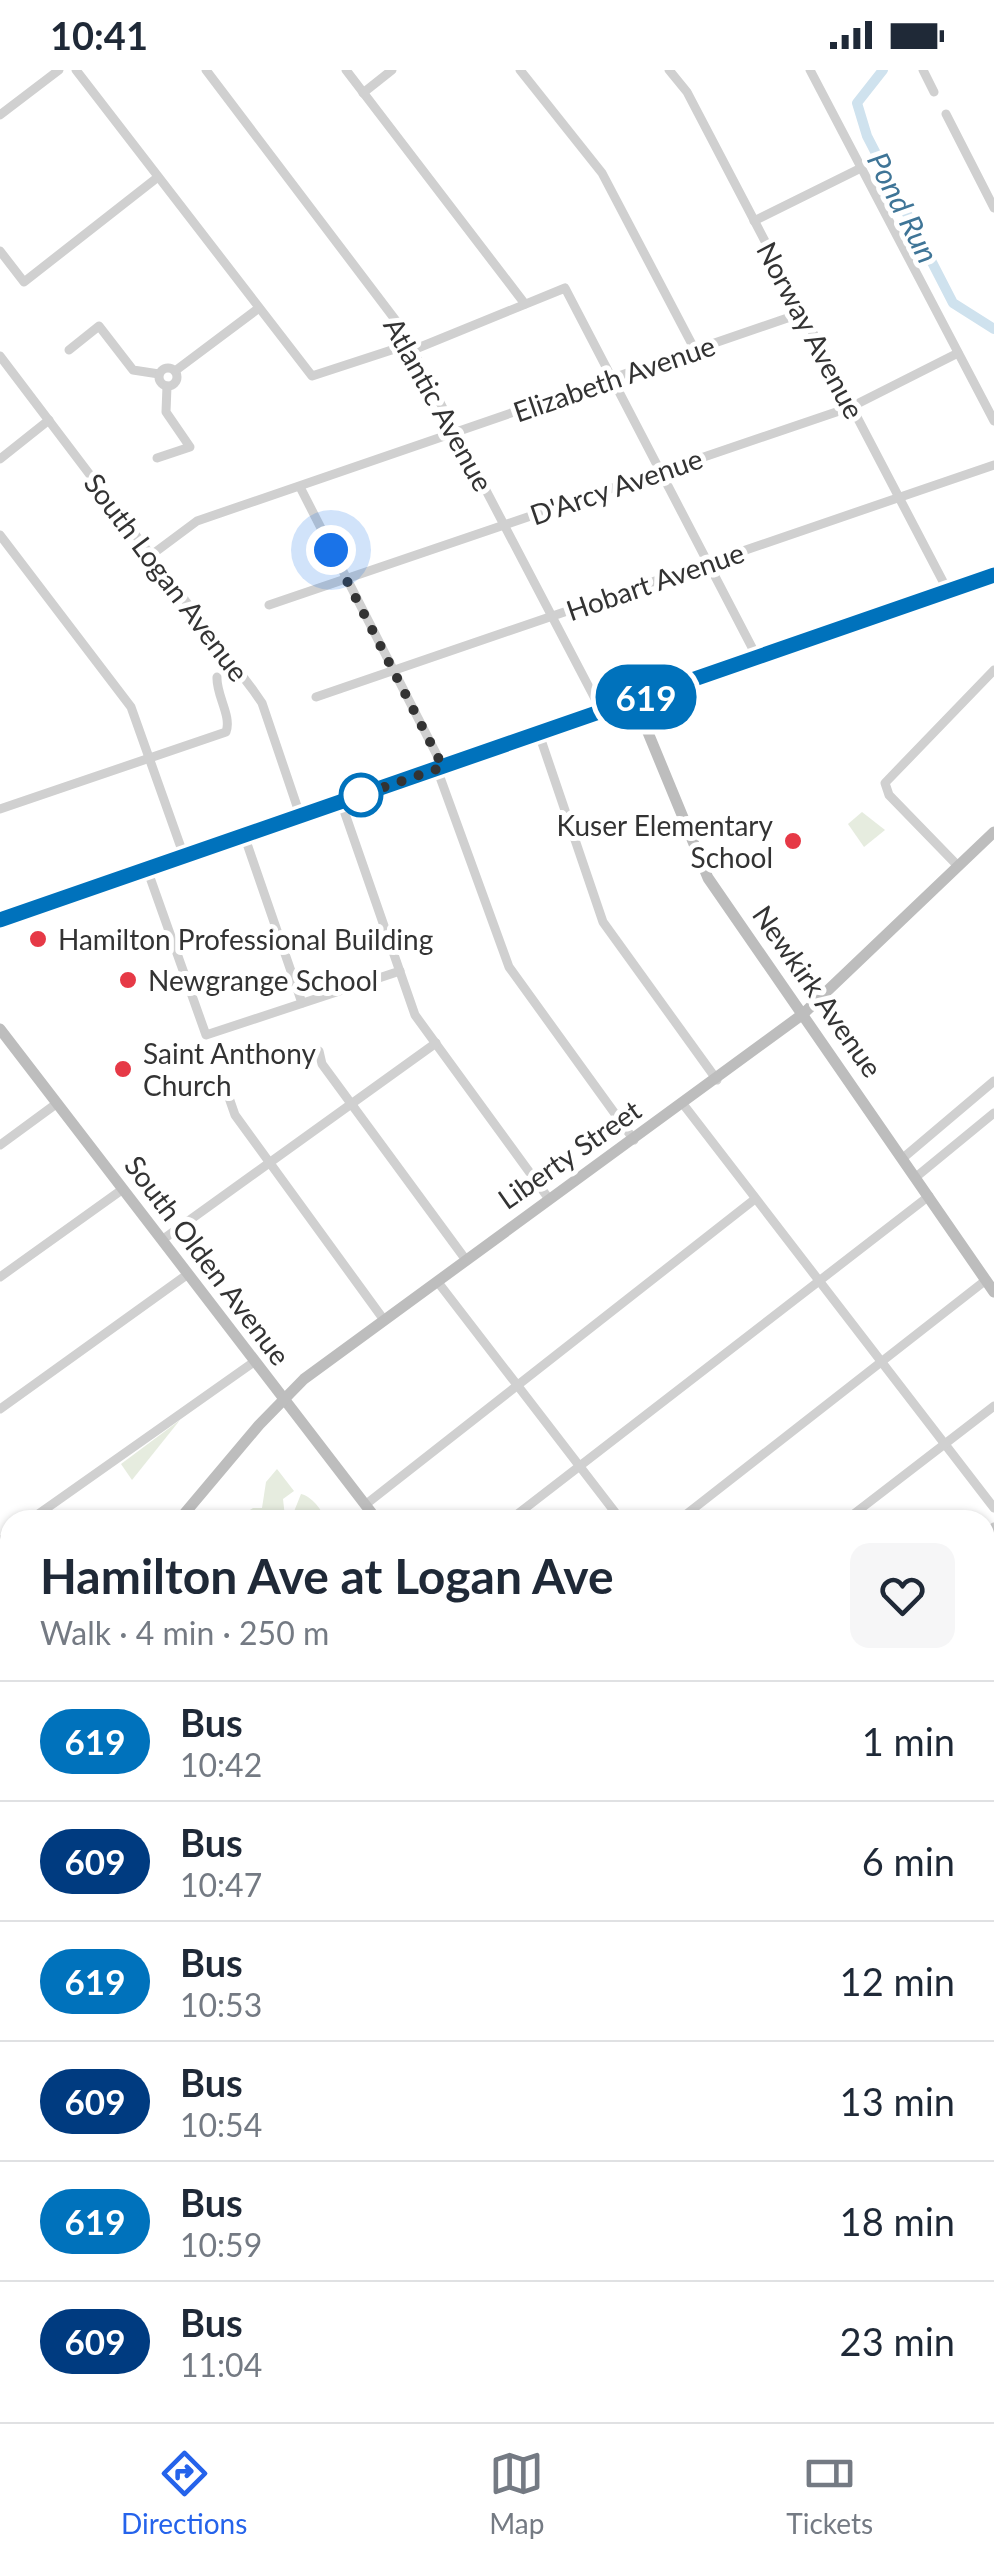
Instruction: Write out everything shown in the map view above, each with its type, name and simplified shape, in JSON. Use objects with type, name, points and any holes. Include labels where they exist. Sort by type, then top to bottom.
[{"type":"street","points":[[0,115],[60,70]]},
{"type":"street","points":[[76,70],[312,376],[411,347],[566,288],[758,659]]},
{"type":"street","name":"Atlantic Avenue","points":[[206,70],[400,326],[602,712]]},
{"type":"street","points":[[346,70],[525,304]]},
{"type":"street","points":[[364,93],[392,70]]},
{"type":"street","points":[[520,70],[602,173],[695,350]]},
{"type":"street","name":"Norway Avenue","points":[[669,70],[687,92],[948,592]]},
{"type":"street","points":[[810,70],[994,420]]},
{"type":"street","points":[[923,70],[934,92]]},
{"type":"street","points":[[946,114],[991,193],[994,208]]},
{"type":"street","points":[[754,221],[861,168]]},
{"type":"street","points":[[0,251],[24,282],[158,177]]},
{"type":"street","points":[[176,372],[259,308]]},
{"type":"street","name":"Elizabeth Avenue","points":[[150,556],[197,521],[802,312]]},
{"type":"street","points":[[69,350],[99,326],[133,370],[159,374],[166,368],[176,372]]},
{"type":"street","name":"D'Arcy Avenue","points":[[269,605],[851,406],[958,353]]},
{"type":"street","name":"South Logan Avenue","points":[[0,356],[262,703],[300,815]]},
{"type":"street","points":[[167,386],[176,382],[176,372]]},
{"type":"street","points":[[159,374],[162,384],[167,386]]},
{"type":"street","points":[[156,458],[190,447],[166,412],[167,386]]},
{"type":"street","points":[[0,459],[48,420]]},
{"type":"street","name":"Hobart Avenue","points":[[316,697],[994,465]]},
{"type":"street","points":[[300,487],[440,768],[509,967],[634,1140]]},
{"type":"street","points":[[0,535],[131,707],[184,856]]},
{"type":"street","points":[[0,920],[994,576]]},
{"type":"street","points":[[958,866],[884,788],[888,778],[994,670]]},
{"type":"street","name":"South Logan Avenue","points":[[150,757],[226,732],[228,723],[217,677]]},
{"type":"street","name":"Newkirk Avenue","points":[[635,701],[708,878],[990,1286]]},
{"type":"street","points":[[538,734],[603,922],[717,1080]]},
{"type":"street","points":[[0,795],[2,809],[150,757]]},
{"type":"street","points":[[341,802],[415,1016],[549,1199]]},
{"type":"street","name":"Liberty Street","points":[[188,1510],[304,1379],[803,1014],[994,832]]},
{"type":"street","points":[[244,835],[302,1003]]},
{"type":"street","points":[[147,869],[206,1036],[400,970]]},
{"type":"street","name":"South Olden Avenue","points":[[0,1029],[369,1510]]},
{"type":"street","points":[[162,1240],[436,1043]]},
{"type":"street","points":[[319,1051],[321,1062],[466,1260]]},
{"type":"street","points":[[903,1158],[994,1081]]},
{"type":"street","points":[[227,1092],[235,1115],[384,1320]]},
{"type":"street","points":[[0,1144],[56,1104]]},
{"type":"street","points":[[683,1104],[994,1508]]},
{"type":"street","points":[[916,1177],[994,1113]]},
{"type":"street","points":[[0,1277],[123,1189]]},
{"type":"street","points":[[523,1510],[929,1196]]},
{"type":"street","points":[[365,1505],[755,1198]]},
{"type":"street","points":[[0,1408],[188,1274]]},
{"type":"street","points":[[437,1281],[613,1510]]},
{"type":"street","points":[[691,1510],[881,1362],[990,1286]]},
{"type":"street","points":[[44,1510],[254,1362]]},
{"type":"street","points":[[859,1510],[994,1406]]},
{"type":"shaded area","points":[[862,812],[885,830],[864,847],[848,824]]},
{"type":"shaded area","points":[[180,1420],[132,1480],[121,1464]]},
{"type":"shaded area","points":[[277,1469],[294,1491],[283,1499],[284,1510],[250,1510],[262,1508],[266,1482]]},
{"type":"shaded area","points":[[301,1494],[320,1510],[295,1510]]},
{"type":"waterway","name":"Pond Run","points":[[883,70],[857,103],[867,136],[953,303],[994,329]]},
{"type":"bus line","name":"619","points":[[0,920],[994,575]]},
{"type":"place","name":"Kuser Elementary School","points":[[793,841]]},
{"type":"place","name":"Hamilton Professional Building","points":[[38,939]]},
{"type":"place","name":"Newgrange School","points":[[128,980]]},
{"type":"place","name":"Saint Anthony Church","points":[[123,1069]]},
{"type":"route","points":[[331,550],[443,767],[361,795]]}]
